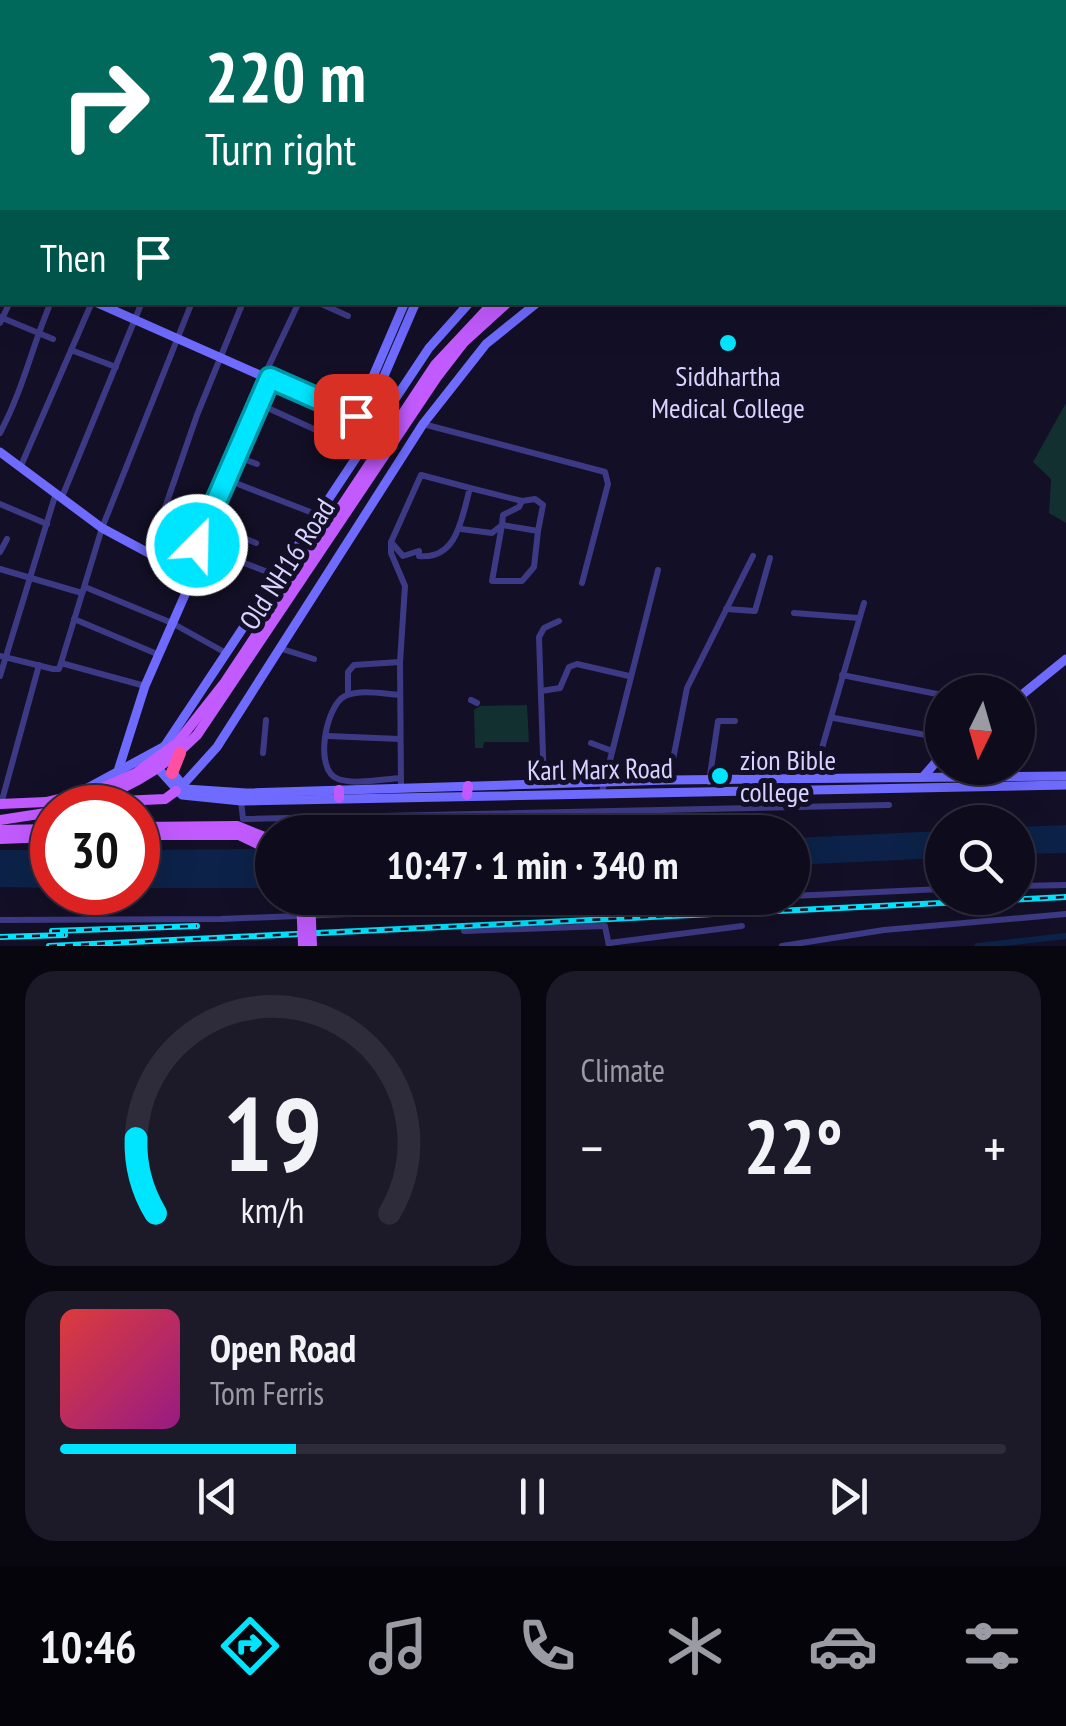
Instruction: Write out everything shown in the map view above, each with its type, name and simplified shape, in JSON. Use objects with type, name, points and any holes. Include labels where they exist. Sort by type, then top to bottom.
[{"type":"highway","points":[[162,762],[180,753]]},
{"type":"main road","name":"Old NH16 Road","points":[[132,785],[162,762],[208,706],[434,364],[491,305]]},
{"type":"main road","name":"Old NH16 Road","points":[[180,753],[238,679],[437,377],[464,342],[505,305]]},
{"type":"main road","name":"Old NH16 Road","points":[[111,785],[162,762]]},
{"type":"main road","points":[[160,799],[179,789]]},
{"type":"main road","name":"Old NH16 Road","points":[[1,804],[30,803]]},
{"type":"main road","points":[[0,820],[30,815]]},
{"type":"main road","points":[[160,828],[237,826],[255,833]]},
{"type":"main road","points":[[0,830],[30,829]]},
{"type":"main road","points":[[160,835],[239,835],[255,843]]},
{"type":"main road","points":[[0,839],[30,838]]},
{"type":"main road","points":[[302,915],[303,946]]},
{"type":"main road","points":[[311,915],[312,946]]},
{"type":"street","points":[[0,432],[31,365],[38,332],[50,305]]},
{"type":"street","points":[[20,468],[92,305]]},
{"type":"street","points":[[100,305],[378,427]]},
{"type":"street","points":[[0,676],[47,524],[141,305]]},
{"type":"street","points":[[3,657],[59,670],[102,528],[191,305]]},
{"type":"street","points":[[150,554],[242,305]]},
{"type":"street","points":[[184,572],[298,305]]},
{"type":"street","points":[[324,305],[348,316]]},
{"type":"street","points":[[361,418],[404,305]]},
{"type":"street","points":[[361,418],[415,305]]},
{"type":"street","points":[[99,785],[117,774],[162,762],[226,653],[429,348],[467,305]]},
{"type":"street","points":[[162,762],[179,789],[217,747],[424,424],[486,344],[534,305]]},
{"type":"street","points":[[1,320],[53,339]]},
{"type":"street","points":[[72,350],[116,368]]},
{"type":"street","points":[[258,404],[362,451]]},
{"type":"street","points":[[424,424],[605,472],[608,484],[582,583]]},
{"type":"street","points":[[0,452],[102,528],[184,572],[191,581],[144,686],[117,774]]},
{"type":"street","points":[[235,456],[257,464]]},
{"type":"street","points":[[400,694],[348,694],[334,706],[324,759],[334,777],[401,782],[400,662],[405,586],[390,553],[420,474],[522,501],[535,499],[543,506],[534,567],[522,581],[492,581],[503,515],[519,508],[522,501]]},
{"type":"street","points":[[225,479],[319,515]]},
{"type":"street","points":[[391,542],[403,556],[419,552],[419,556],[435,556],[449,547],[461,529],[461,508],[470,488]]},
{"type":"street","points":[[0,504],[47,524]]},
{"type":"street","points":[[207,523],[256,543]]},
{"type":"street","points":[[461,529],[492,532],[502,525],[538,531]]},
{"type":"street","points":[[1,550],[7,539]]},
{"type":"street","points":[[197,545],[278,576]]},
{"type":"street","points":[[669,780],[687,688],[752,556]]},
{"type":"street","points":[[726,609],[755,611],[770,558]]},
{"type":"street","points":[[0,569],[82,593]]},
{"type":"street","points":[[602,787],[658,570]]},
{"type":"street","points":[[82,593],[86,587],[172,623],[226,653]]},
{"type":"street","points":[[813,778],[834,718],[864,603]]},
{"type":"street","points":[[794,613],[859,618]]},
{"type":"street","points":[[74,619],[157,654]]},
{"type":"street","points":[[530,632],[559,621]]},
{"type":"street","points":[[544,628],[540,637],[544,784]]},
{"type":"street","points":[[278,648],[314,659]]},
{"type":"street","points":[[1035,684],[1066,658]]},
{"type":"street","points":[[60,662],[144,686]]},
{"type":"street","points":[[348,694],[348,672],[354,665],[400,662]]},
{"type":"street","points":[[540,692],[560,688],[572,665],[630,676]]},
{"type":"street","points":[[1,804],[39,666]]},
{"type":"street","points":[[842,676],[925,693]]},
{"type":"street","points":[[834,718],[925,734]]},
{"type":"street","points":[[263,754],[266,720]]},
{"type":"street","points":[[709,784],[718,721],[735,721]]},
{"type":"street","points":[[328,736],[400,739]]},
{"type":"street","points":[[590,743],[612,751]]},
{"type":"street","name":"Karl Marx Road","points":[[179,789],[190,798],[241,802],[339,794],[401,782],[468,790],[544,784],[602,787],[669,780],[709,784],[923,777]]},
{"type":"street","name":"Karl Marx Road","points":[[1035,779],[1062,778]]},
{"type":"street","name":"Karl Marx Road","points":[[179,789],[339,794],[925,781]]},
{"type":"street","points":[[241,802],[243,819],[888,804]]},
{"type":"street","points":[[1035,886],[1066,885]]},
{"type":"street","points":[[810,895],[925,890]]},
{"type":"street","points":[[782,946],[884,930],[1066,914]]},
{"type":"street","points":[[0,920],[300,915]]},
{"type":"street","points":[[464,931],[606,926],[609,945],[742,926]]},
{"type":"green space","points":[[1066,403],[1066,523],[1049,513],[1051,479],[1033,462]]},
{"type":"green space","points":[[527,705],[529,742],[484,742],[483,748],[475,748],[474,710],[480,706]]},
{"type":"water","points":[[1066,825],[1066,853],[1035,854],[1035,826]]},
{"type":"water","points":[[925,832],[925,859],[810,864],[810,837]]},
{"type":"water","points":[[255,849],[255,888],[160,888],[160,850]]},
{"type":"water","points":[[0,850],[30,850],[30,888],[0,887]]},
{"type":"waterway","points":[[977,946],[1066,936]]},
{"type":"railway","points":[[49,946],[1066,897]]},
{"type":"railway","points":[[52,931],[197,926]]},
{"type":"railway","points":[[0,937],[65,935]]},
{"type":"place","name":"Siddhartha Medical College","points":[[728,343]]},
{"type":"place","name":"zion Bible college","points":[[720,776]]},
{"type":"route","points":[[197,545],[270,378],[356,416]]}]
